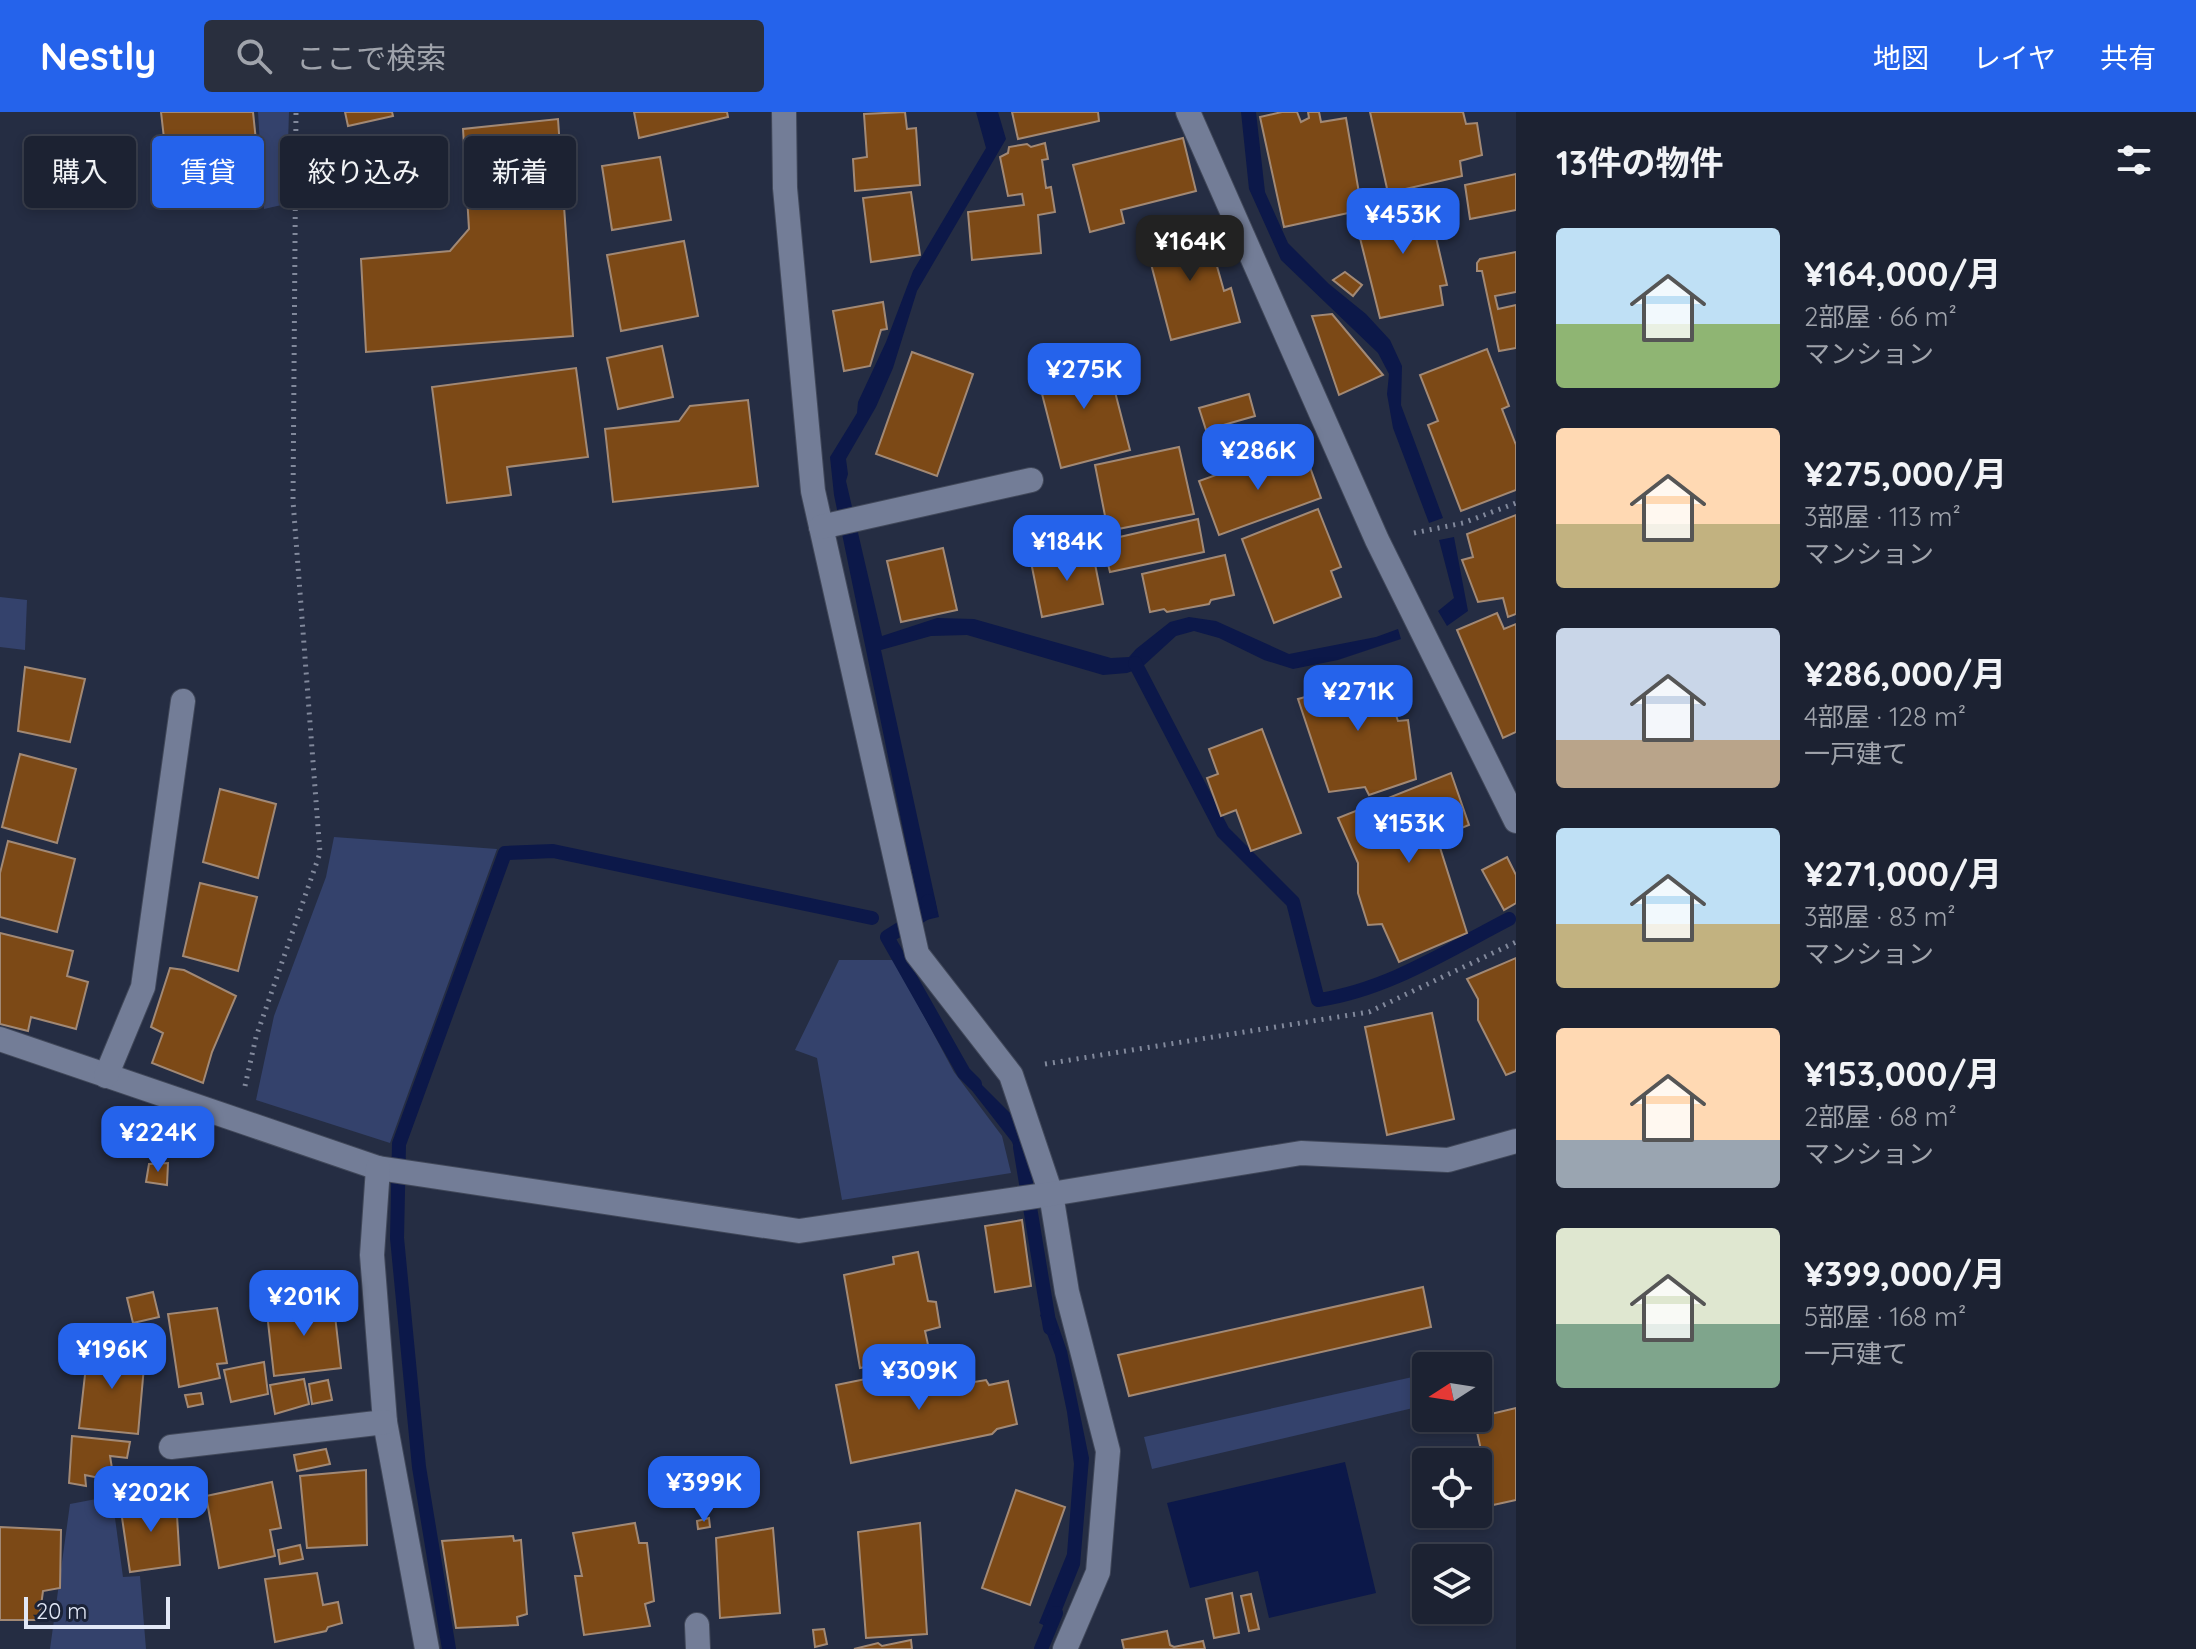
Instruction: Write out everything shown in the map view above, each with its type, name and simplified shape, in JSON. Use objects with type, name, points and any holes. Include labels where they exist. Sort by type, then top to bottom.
[{"type":"street","points":[[784,112],[786,204],[813,491],[826,525],[917,954],[1011,1075],[1051,1194],[1067,1292],[1108,1451],[1098,1572],[1065,1649]]},
{"type":"street","points":[[1188,112],[1377,540],[1516,821]]},
{"type":"street","points":[[826,525],[1031,480]]},
{"type":"street","points":[[106,1076],[143,987],[183,701]]},
{"type":"street","points":[[0,1039],[378,1168],[799,1231],[1301,1153],[1448,1160],[1516,1141]]},
{"type":"street","points":[[378,1168],[372,1255],[385,1422],[427,1649]]},
{"type":"street","points":[[171,1447],[385,1422]]},
{"type":"path","points":[[237,1120],[256,1037],[320,853],[293,501],[296,112]]},
{"type":"path","points":[[1377,540],[1463,523],[1516,503]]},
{"type":"path","points":[[1007,1070],[1369,1012],[1516,942]]},
{"type":"shaded area","points":[[258,112],[289,112],[288,136],[280,136],[280,205],[264,209],[264,136],[259,136]]},
{"type":"shaded area","points":[[976,112],[998,112],[1006,139],[917,291],[893,368],[876,407],[846,459],[846,481],[882,636],[937,618],[974,619],[1111,658],[1129,657],[1170,622],[1189,617],[1216,621],[1289,654],[1376,637],[1398,629],[1401,639],[1338,660],[1293,669],[1264,660],[1219,638],[1194,631],[1176,636],[1141,668],[1103,675],[967,635],[931,636],[881,650],[939,917],[922,921],[834,495],[830,457],[857,413],[858,402],[886,342],[913,271],[986,148]]},
{"type":"shaded area","points":[[1241,112],[1256,112],[1265,192],[1288,243],[1390,340],[1402,366],[1401,405],[1443,518],[1429,523],[1393,428],[1387,394],[1389,374],[1378,353],[1281,260],[1249,189]]},
{"type":"shaded area","points":[[1454,537],[1468,611],[1447,626],[1438,611],[1454,598],[1439,540]]},
{"type":"shaded area","points":[[0,597],[27,600],[25,650],[0,647]]},
{"type":"shaded area","points":[[334,837],[497,849],[390,1143],[256,1100],[274,1016],[326,877]]},
{"type":"shaded area","points":[[839,960],[894,960],[954,1072],[1002,1136],[1011,1173],[842,1200],[817,1058],[795,1050]]},
{"type":"shaded area","points":[[966,1069],[1019,1122],[1029,1164],[1020,1164],[1012,1142],[959,1074]]},
{"type":"shaded area","points":[[1049,1309],[1056,1319],[1067,1351],[1089,1458],[1080,1565],[1054,1630],[1039,1623],[1067,1554],[1074,1464],[1055,1355],[1040,1315]]},
{"type":"shaded area","points":[[1412,1377],[1412,1408],[1152,1469],[1144,1437]]},
{"type":"shaded area","points":[[1345,1462],[1376,1593],[1269,1618],[1258,1571],[1190,1588],[1167,1503]]},
{"type":"shaded area","points":[[112,1496],[123,1577],[140,1576],[146,1649],[50,1649],[70,1504]]},
{"type":"building","points":[[161,112],[253,112],[256,136],[164,136]]},
{"type":"building","points":[[345,112],[392,112],[393,116],[348,126]]},
{"type":"building","points":[[634,112],[727,112],[728,117],[639,138]]},
{"type":"building","points":[[905,112],[907,129],[916,128],[920,185],[855,191],[853,159],[867,157],[864,114]]},
{"type":"building","points":[[1012,112],[1098,112],[1099,121],[1018,139]]},
{"type":"building","points":[[1297,112],[1301,122],[1309,118],[1308,112],[1319,112],[1321,122],[1346,118],[1362,210],[1284,227],[1260,117]]},
{"type":"building","points":[[1370,112],[1463,112],[1466,124],[1477,123],[1482,155],[1460,161],[1462,176],[1388,193]]},
{"type":"building","points":[[558,119],[559,136],[464,136],[464,146],[463,129]]},
{"type":"building","points":[[1183,138],[1196,191],[1121,210],[1124,223],[1090,232],[1073,165]]},
{"type":"building","points":[[1045,143],[1048,159],[1042,160],[1046,188],[1051,187],[1055,212],[1038,215],[1041,253],[972,260],[968,212],[1024,205],[1022,194],[1008,196],[1000,157],[1008,153],[1009,147],[1027,144],[1031,147]]},
{"type":"building","points":[[660,157],[671,220],[612,230],[602,166]]},
{"type":"building","points":[[1516,174],[1516,210],[1470,219],[1465,185]]},
{"type":"building","points":[[911,192],[920,255],[871,262],[863,198]]},
{"type":"building","points":[[1426,194],[1447,285],[1440,286],[1443,305],[1380,318],[1355,218],[1376,214],[1375,203]]},
{"type":"building","points":[[468,208],[564,208],[573,336],[366,352],[361,259],[450,251],[469,229]]},
{"type":"building","points":[[1205,224],[1224,291],[1231,288],[1240,322],[1171,340],[1145,241]]},
{"type":"building","points":[[684,241],[698,316],[621,331],[607,255]]},
{"type":"building","points":[[1516,252],[1516,292],[1495,296],[1498,309],[1516,305],[1516,348],[1499,351],[1482,271],[1477,271],[1477,263],[1480,259]]},
{"type":"building","points":[[1345,272],[1362,285],[1353,296],[1333,280]]},
{"type":"building","points":[[883,302],[887,329],[881,330],[870,366],[844,371],[833,311]]},
{"type":"building","points":[[1332,314],[1383,375],[1339,395],[1312,316]]},
{"type":"building","points":[[662,346],[673,397],[618,409],[607,358]]},
{"type":"building","points":[[1487,349],[1509,406],[1502,409],[1516,445],[1516,490],[1461,511],[1428,425],[1438,421],[1420,375]]},
{"type":"building","points":[[912,352],[973,374],[937,476],[876,454]]},
{"type":"building","points":[[1105,353],[1130,450],[1061,468],[1041,390],[1045,368]]},
{"type":"building","points":[[576,368],[588,457],[507,467],[511,495],[447,503],[432,387]]},
{"type":"building","points":[[1249,394],[1255,416],[1206,430],[1199,408]]},
{"type":"building","points":[[748,400],[758,486],[613,502],[605,429],[679,421],[690,406]]},
{"type":"building","points":[[1179,447],[1194,514],[1108,531],[1095,465]]},
{"type":"building","points":[[1306,456],[1321,498],[1219,535],[1199,481],[1266,457],[1271,469]]},
{"type":"building","points":[[1318,509],[1341,567],[1331,571],[1341,597],[1274,623],[1242,539]]},
{"type":"building","points":[[1516,515],[1516,614],[1508,617],[1503,598],[1478,602],[1462,560],[1473,557],[1467,534]]},
{"type":"building","points":[[1198,519],[1204,552],[1110,572],[1102,541]]},
{"type":"building","points":[[943,548],[957,610],[901,622],[887,561]]},
{"type":"building","points":[[1092,549],[1103,604],[1042,617],[1031,562]]},
{"type":"building","points":[[1225,555],[1234,595],[1211,600],[1209,604],[1150,612],[1142,574]]},
{"type":"building","points":[[1497,613],[1504,629],[1516,624],[1516,732],[1503,738],[1457,630]]},
{"type":"building","points":[[25,667],[85,679],[70,742],[18,731]]},
{"type":"building","points":[[1380,667],[1398,721],[1408,720],[1416,779],[1369,795],[1365,787],[1329,792],[1298,699],[1309,696],[1307,685],[1352,670],[1353,673]]},
{"type":"building","points":[[1262,729],[1301,833],[1251,851],[1236,810],[1221,816],[1207,778],[1218,774],[1209,749]]},
{"type":"building","points":[[20,754],[76,769],[57,843],[2,827]]},
{"type":"building","points":[[1451,773],[1469,825],[1437,838],[1467,933],[1399,962],[1382,924],[1368,925],[1358,893],[1358,863],[1338,818]]},
{"type":"building","points":[[220,789],[276,804],[258,878],[203,862]]},
{"type":"building","points":[[8,841],[75,859],[57,932],[0,917],[0,873]]},
{"type":"building","points":[[1507,857],[1516,875],[1516,903],[1504,910],[1482,870]]},
{"type":"building","points":[[200,883],[257,897],[238,971],[183,956]]},
{"type":"building","points":[[0,933],[73,951],[67,976],[88,982],[76,1029],[31,1017],[28,1031],[0,1024]]},
{"type":"building","points":[[1516,958],[1516,1071],[1506,1075],[1478,1020],[1478,999],[1467,979]]},
{"type":"building","points":[[170,968],[184,970],[236,996],[212,1052],[203,1083],[152,1063],[163,1033],[151,1027]]},
{"type":"building","points":[[1432,1013],[1454,1119],[1387,1135],[1365,1027]]},
{"type":"building","points":[[168,1163],[167,1185],[146,1182],[149,1164]]},
{"type":"building","points":[[1022,1220],[1031,1286],[995,1292],[985,1226]]},
{"type":"building","points":[[918,1252],[928,1301],[936,1302],[940,1327],[925,1331],[930,1354],[860,1368],[844,1275],[894,1264],[893,1257]]},
{"type":"building","points":[[1423,1287],[1431,1327],[1129,1396],[1118,1355]]},
{"type":"building","points":[[153,1292],[159,1317],[133,1323],[127,1298]]},
{"type":"building","points":[[333,1298],[341,1368],[274,1376],[267,1313],[290,1307],[292,1303]]},
{"type":"building","points":[[217,1308],[227,1363],[217,1364],[220,1378],[179,1387],[168,1314]]},
{"type":"building","points":[[88,1348],[145,1355],[138,1434],[79,1428]]},
{"type":"building","points":[[264,1362],[268,1394],[231,1402],[224,1370]]},
{"type":"building","points":[[945,1363],[949,1386],[986,1380],[989,1385],[1008,1381],[1017,1424],[997,1429],[992,1434],[851,1463],[836,1385]]},
{"type":"building","points":[[304,1379],[309,1404],[275,1414],[270,1385]]},
{"type":"building","points":[[328,1380],[332,1400],[312,1404],[309,1384]]},
{"type":"building","points":[[201,1393],[203,1404],[188,1407],[185,1395]]},
{"type":"building","points":[[1516,1408],[1516,1500],[1493,1505],[1492,1448],[1481,1448],[1477,1432],[1492,1432],[1492,1414]]},
{"type":"building","points":[[72,1436],[130,1442],[127,1458],[110,1456],[114,1481],[85,1475],[86,1486],[69,1483]]},
{"type":"building","points":[[326,1449],[330,1464],[297,1471],[294,1455]]},
{"type":"building","points":[[366,1470],[367,1545],[307,1548],[300,1476]]},
{"type":"building","points":[[272,1482],[281,1528],[270,1530],[275,1556],[219,1568],[206,1496]]},
{"type":"building","points":[[1016,1490],[1065,1507],[1030,1605],[982,1588]]},
{"type":"building","points":[[176,1499],[180,1565],[130,1572],[120,1504]]},
{"type":"building","points":[[709,1518],[710,1527],[698,1529],[697,1521]]},
{"type":"building","points":[[635,1523],[639,1543],[647,1543],[654,1601],[645,1604],[650,1626],[584,1635],[575,1576],[582,1576],[573,1533]]},
{"type":"building","points":[[920,1523],[927,1634],[866,1638],[858,1532]]},
{"type":"building","points":[[0,1527],[61,1530],[60,1588],[43,1591],[39,1620],[0,1620]]},
{"type":"building","points":[[773,1528],[780,1613],[720,1618],[716,1538]]},
{"type":"building","points":[[513,1536],[514,1541],[521,1540],[527,1614],[517,1617],[518,1625],[456,1628],[442,1541]]},
{"type":"building","points":[[300,1545],[303,1559],[280,1564],[278,1550]]},
{"type":"building","points":[[317,1573],[323,1605],[338,1602],[342,1623],[328,1627],[326,1631],[275,1642],[265,1579]]},
{"type":"building","points":[[1232,1593],[1239,1633],[1214,1638],[1206,1599]]},
{"type":"building","points":[[1251,1594],[1259,1629],[1249,1631],[1241,1596]]},
{"type":"building","points":[[824,1629],[827,1644],[815,1647],[813,1630]]},
{"type":"building","points":[[1167,1631],[1170,1645],[1174,1647],[1203,1641],[1205,1649],[1124,1649],[1122,1640]]},
{"type":"building","points":[[911,1640],[912,1649],[854,1649],[878,1643],[882,1646]]},
{"type":"waterway","points":[[1135,663],[1223,832],[1293,902],[1318,1000],[1368,988],[1392,978],[1509,919]]},
{"type":"waterway","points":[[449,1649],[419,1467],[397,1238],[399,1144],[505,853],[553,851],[872,918]]},
{"type":"waterway","points":[[928,901],[930,910],[887,937],[964,1073],[975,1084]]},
{"type":"waterway","points":[[1020,1147],[1050,1328]]},
{"type":"waterway","points":[[1041,1649],[1056,1613]]}]
